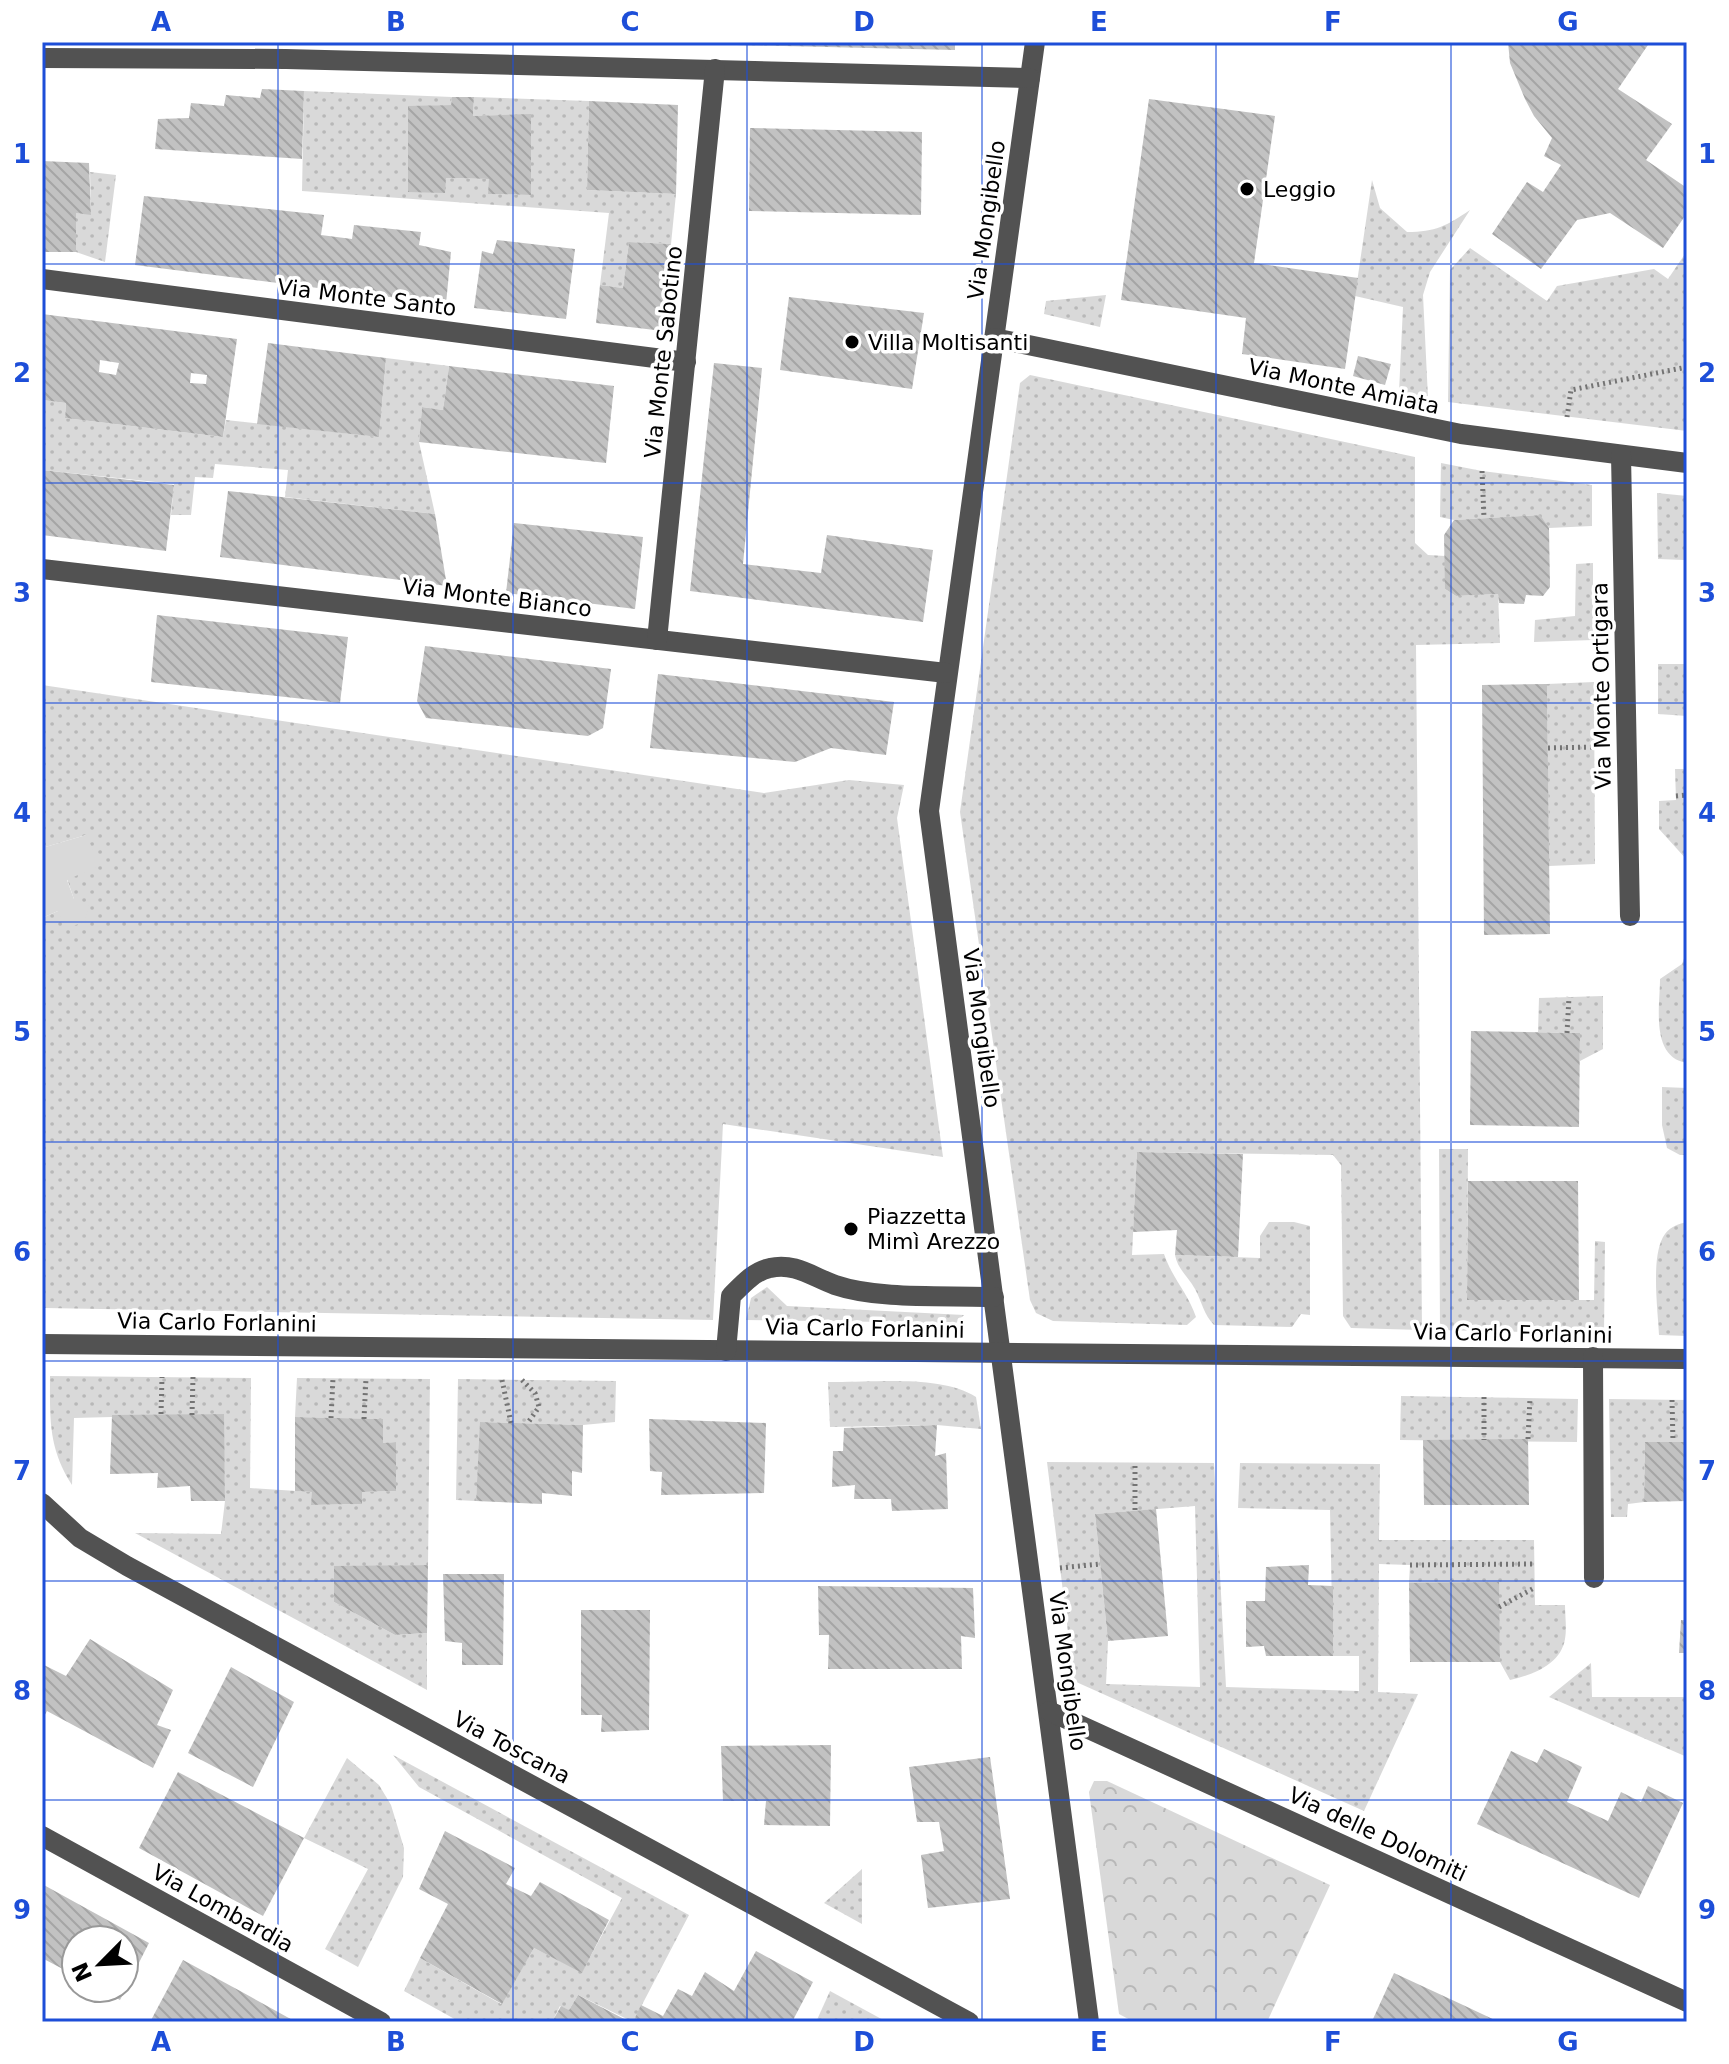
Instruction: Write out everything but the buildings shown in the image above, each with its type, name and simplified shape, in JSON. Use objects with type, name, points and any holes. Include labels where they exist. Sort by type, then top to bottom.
[{"type":"street","name":"Via Mongibello","points":[[1035,42],[929,811],[1089,2022]]},
{"type":"street","points":[[42,58],[286,51],[715,69],[1030,78]]},
{"type":"street","name":"Via Monte Sabotino","points":[[657,640],[715,69]]},
{"type":"street","name":"Via Monte Santo","points":[[42,279],[686,362]]},
{"type":"street","name":"Via Monte Amiata","points":[[994,338],[1461,434],[1687,463]]},
{"type":"street","name":"Via Monte Ortigara","points":[[1621,455],[1630,916]]},
{"type":"street","name":"Via Monte Bianco","points":[[42,569],[946,673]]},
{"type":"street","points":[[726,1351],[731,1296],[749,1278],[770,1268],[797,1268],[859,1292],[994,1297]]},
{"type":"street","name":"Via Carlo Forlanini","points":[[42,1344],[1687,1359]]},
{"type":"street","points":[[1593,1357],[1594,1578]]},
{"type":"street","name":"Via Toscana","points":[[42,1503],[80,1538],[127,1566],[969,2022]]},
{"type":"street","name":"Via delle Dolomiti","points":[[1049,1711],[1687,2002]]},
{"type":"street","name":"Via Lombardia","points":[[42,1836],[381,2022]]},
{"type":"path","points":[[1567,417],[1571,390],[1687,367]]},
{"type":"path","points":[[1482,471],[1484,518]]},
{"type":"path","points":[[1548,748],[1595,747]]},
{"type":"path","points":[[1676,796],[1687,795]]},
{"type":"path","points":[[1567,1033],[1569,997]]},
{"type":"path","points":[[161,1414],[162,1377]]},
{"type":"path","points":[[192,1415],[193,1377]]},
{"type":"path","points":[[331,1418],[333,1378]]},
{"type":"path","points":[[364,1419],[366,1378]]},
{"type":"path","points":[[502,1380],[511,1423]]},
{"type":"path","points":[[521,1380],[535,1393],[539,1407],[527,1424]]},
{"type":"path","points":[[1484,1397],[1484,1440]]},
{"type":"path","points":[[1528,1439],[1530,1398]]},
{"type":"path","points":[[1672,1400],[1673,1442]]},
{"type":"path","points":[[1135,1463],[1135,1510]]},
{"type":"path","points":[[1060,1568],[1100,1564]]},
{"type":"path","points":[[1410,1565],[1534,1564]]},
{"type":"path","points":[[1499,1607],[1534,1588]]},
{"type":"green space","points":[[304,91],[452,97],[451,105],[408,107],[408,192],[446,178],[489,179],[489,194],[531,195],[531,115],[473,116],[474,97],[589,101],[587,190],[676,194],[671,244],[629,242],[623,288],[600,285],[609,213],[302,191]]},
{"type":"green space","points":[[90,172],[116,175],[105,262],[76,252],[76,213],[91,214]]},
{"type":"green space","points":[[1372,180],[1380,208],[1407,232],[1440,227],[1470,210],[1430,272],[1423,295],[1428,398],[1399,392],[1403,307],[1355,296]]},
{"type":"green space","points":[[1470,248],[1547,301],[1557,286],[1654,269],[1668,279],[1687,251],[1687,431],[1448,402],[1450,270]]},
{"type":"green space","points":[[1106,295],[1100,327],[1044,314],[1046,301]]},
{"type":"green space","points":[[386,358],[449,366],[443,410],[422,407],[419,442],[435,514],[285,497],[288,470],[215,464],[213,478],[195,477],[191,515],[171,515],[174,484],[42,470],[42,400],[66,403],[65,418],[223,437],[226,420],[379,437]]},
{"type":"green space","points":[[1030,375],[1415,457],[1415,543],[1428,555],[1445,556],[1445,589],[1456,596],[1498,594],[1500,643],[1416,645],[1422,1330],[1351,1328],[1343,1316],[1341,1165],[1333,1155],[1137,1152],[1132,1255],[1164,1254],[1196,1317],[1187,1325],[1053,1321],[1036,1313],[1030,1300],[960,812],[1020,383]]},
{"type":"green space","points":[[1441,463],[1592,485],[1592,526],[1549,528],[1539,515],[1454,520],[1440,517]]},
{"type":"green space","points":[[1657,493],[1687,496],[1684,560],[1658,559]]},
{"type":"green space","points":[[1593,563],[1593,640],[1534,642],[1535,620],[1575,616],[1576,564]]},
{"type":"green space","points":[[1658,664],[1687,664],[1687,716],[1658,714]]},
{"type":"green space","points":[[1594,682],[1595,864],[1549,866],[1547,684]]},
{"type":"green space","points":[[42,685],[764,793],[849,780],[904,785],[897,818],[943,1157],[723,1124],[713,1320],[45,1308],[45,1275],[42,1275],[42,918],[74,899],[67,879],[86,835],[42,848]]},
{"type":"green space","points":[[1675,769],[1687,769],[1687,860],[1659,829],[1659,801],[1676,800]]},
{"type":"green space","points":[[86,835],[100,865],[67,880],[74,899],[89,904],[85,922],[66,928],[58,911],[42,918],[42,848]]},
{"type":"green space","points":[[1687,950],[1687,1063],[1675,1059],[1667,1051],[1662,1041],[1659,1016],[1660,979],[1682,964]]},
{"type":"green space","points":[[1603,996],[1603,1049],[1580,1061],[1580,1033],[1538,1032],[1539,998]]},
{"type":"green space","points":[[1662,1087],[1687,1088],[1687,1155],[1667,1148],[1662,1125]]},
{"type":"green space","points":[[1439,1149],[1468,1149],[1467,1300],[1594,1300],[1595,1241],[1605,1242],[1604,1334],[1440,1330]]},
{"type":"green space","points":[[1269,1222],[1294,1222],[1310,1226],[1310,1315],[1301,1314],[1292,1327],[1214,1325],[1175,1255],[1260,1258],[1260,1236]]},
{"type":"green space","points":[[1687,1222],[1687,1336],[1659,1335],[1656,1283],[1660,1243],[1670,1229]]},
{"type":"green space","points":[[767,1287],[787,1306],[964,1315],[956,1323],[746,1320],[751,1298]]},
{"type":"green space","points":[[50,1376],[251,1378],[250,1488],[312,1492],[312,1505],[361,1504],[362,1492],[396,1491],[396,1442],[383,1443],[383,1419],[295,1417],[297,1378],[430,1379],[428,1565],[334,1567],[334,1602],[395,1635],[427,1633],[427,1690],[135,1533],[221,1534],[225,1501],[223,1414],[74,1418],[72,1485],[54,1445]]},
{"type":"green space","points":[[458,1379],[616,1381],[615,1422],[583,1425],[481,1422],[476,1501],[456,1500]]},
{"type":"green space","points":[[828,1382],[925,1382],[961,1390],[976,1397],[981,1429],[937,1425],[830,1427]]},
{"type":"green space","points":[[1401,1396],[1578,1399],[1577,1442],[1400,1440]]},
{"type":"green space","points":[[1609,1399],[1687,1400],[1687,1442],[1645,1442],[1644,1502],[1628,1504],[1627,1517],[1611,1517]]},
{"type":"green space","points":[[1047,1462],[1214,1463],[1226,1687],[1359,1691],[1359,1656],[1333,1656],[1330,1510],[1238,1508],[1240,1463],[1380,1464],[1379,1540],[1534,1540],[1535,1605],[1565,1605],[1565,1639],[1558,1655],[1545,1667],[1510,1680],[1500,1662],[1498,1583],[1409,1583],[1410,1565],[1379,1564],[1378,1692],[1418,1694],[1364,1811],[1074,1681]],"holes":[[[1195,1506],[1200,1687],[1106,1684],[1108,1641],[1095,1514]]]},
{"type":"green space","points":[[1591,1663],[1592,1697],[1687,1697],[1687,1757],[1549,1697]]},
{"type":"green space","points":[[393,1755],[689,1915],[633,2022],[578,1995],[569,2010],[560,2006],[552,2022],[460,2022],[404,1991],[420,1958],[501,2004],[534,1948],[582,1972],[622,1898],[419,1787]]},
{"type":"green space","points":[[347,1758],[379,1785],[391,1805],[404,1848],[403,1877],[358,1967],[325,1949],[368,1869],[304,1838]]},
{"type":"green space","points":[[1094,1781],[1107,1781],[1330,1885],[1267,2022],[1134,2022],[1119,2014],[1089,1792]]},
{"type":"green space","points":[[862,1869],[862,1924],[824,1903]]},
{"type":"green space","points":[[830,1991],[887,2022],[816,2022]]},
{"type":"place","name":"Leggio","points":[[1247,189]]},
{"type":"place","name":"Villa Moltisanti","points":[[852,342]]},
{"type":"place","name":"Piazzetta Mimì Arezzo","points":[[851,1229]]}]
